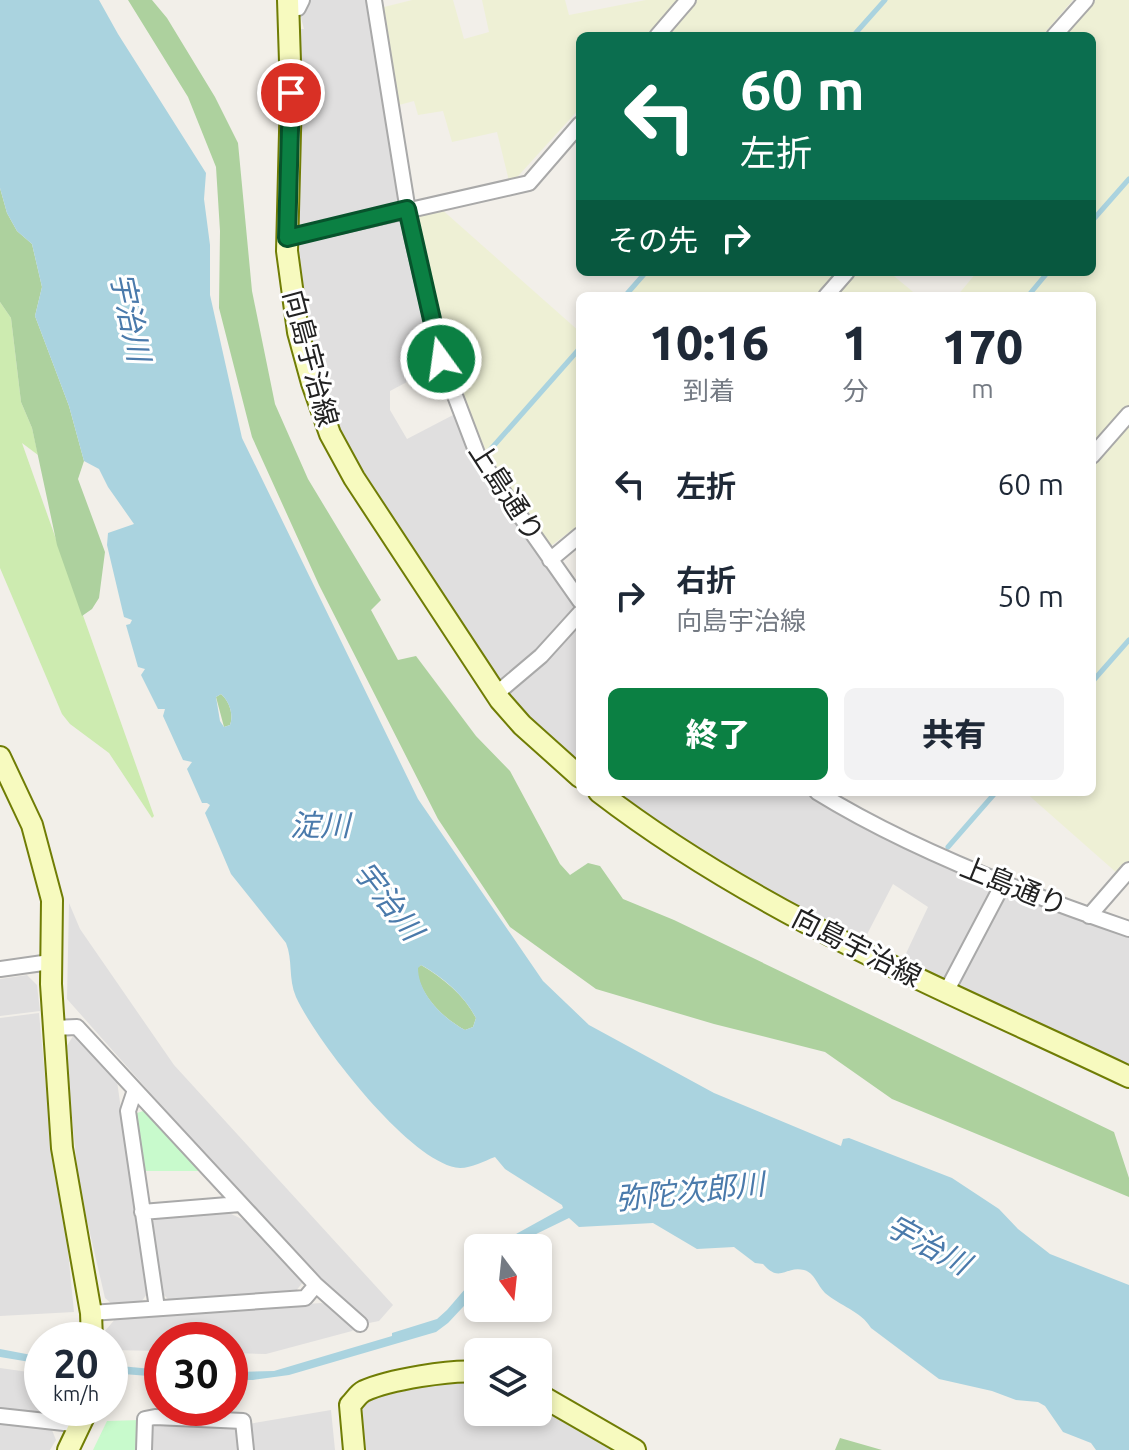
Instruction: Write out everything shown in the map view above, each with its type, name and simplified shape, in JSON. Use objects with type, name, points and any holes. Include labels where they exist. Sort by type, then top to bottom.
[{"type":"main road","name":"向島宇治線","points":[[293,3],[287,238],[290,288],[298,332],[330,434],[382,523],[496,694],[522,725],[576,773]]},
{"type":"main road","points":[[0,757],[32,825],[49,886],[53,1028],[62,1148],[91,1322]]},
{"type":"main road","name":"向島宇治線","points":[[604,796],[674,847],[796,917],[946,992],[1129,1077]]},
{"type":"main road","points":[[354,1450],[350,1405],[360,1392],[464,1370]]},
{"type":"main road","points":[[552,1402],[635,1450]]},
{"type":"main road","points":[[68,1450],[80,1426]]},
{"type":"street","name":"上島通り","points":[[374,0],[407,209],[441,359],[478,456],[576,596]]},
{"type":"street","points":[[660,32],[688,0]]},
{"type":"street","points":[[1058,32],[1086,0]]},
{"type":"street","points":[[287,238],[529,183],[576,129]]},
{"type":"street","points":[[830,292],[844,276]]},
{"type":"street","points":[[1096,451],[1129,414]]},
{"type":"street","points":[[550,560],[576,538]]},
{"type":"street","points":[[496,694],[541,656],[576,619]]},
{"type":"street","name":"上島通り","points":[[824,796],[916,846],[1089,916],[1129,929]]},
{"type":"street","points":[[1089,916],[1129,870]]},
{"type":"street","points":[[946,992],[1004,882]]},
{"type":"street","points":[[0,969],[50,962]]},
{"type":"street","points":[[53,1028],[77,1027],[316,1285],[360,1324]]},
{"type":"street","points":[[135,1090],[128,1111],[157,1308]]},
{"type":"street","points":[[142,1212],[240,1204]]},
{"type":"street","points":[[91,1313],[305,1298],[316,1285]]},
{"type":"street","points":[[0,1416],[24,1416]]},
{"type":"street","points":[[144,1450],[145,1419],[155,1417],[243,1421],[246,1450]]},
{"type":"shaded area","points":[[306,0],[370,0],[401,208],[293,233],[298,102],[303,99],[303,83],[313,78],[312,68],[299,68],[299,29],[304,29],[300,14]]},
{"type":"shaded area","points":[[402,215],[437,366],[390,391],[390,410],[407,439],[455,414],[471,456],[576,607],[569,622],[497,689],[352,467],[308,343],[294,240]]},
{"type":"shaded area","points":[[576,622],[576,768],[525,724],[504,691]]},
{"type":"shaded area","points":[[613,796],[813,796],[998,885],[946,984],[901,964],[928,907],[893,884],[861,946],[829,930]]},
{"type":"shaded area","points":[[1005,889],[1069,916],[1129,936],[1129,1071],[954,988]]},
{"type":"shaded area","points":[[69,903],[80,929],[174,1065],[393,1305],[379,1321],[364,1324],[208,1158],[67,999]]},
{"type":"shaded area","points":[[27,975],[37,985],[40,1011],[0,1016],[0,979]]},
{"type":"shaded area","points":[[39,1013],[52,1151],[67,1241],[74,1312],[0,1316],[0,1018]]},
{"type":"shaded area","points":[[78,1028],[117,1081],[147,1294],[141,1302],[113,1305],[105,1298],[79,1186],[65,1049]]},
{"type":"shaded area","points":[[229,1213],[246,1221],[304,1281],[295,1292],[170,1301],[161,1292],[150,1225],[157,1216]]},
{"type":"shaded area","points":[[321,1303],[333,1305],[357,1326],[352,1331],[266,1354],[248,1354],[248,1322],[144,1322],[144,1351],[128,1350],[128,1322],[113,1322],[116,1318]]},
{"type":"shaded area","points":[[0,1368],[24,1371],[24,1426],[50,1426],[56,1440],[50,1450],[0,1450]]},
{"type":"shaded area","points":[[430,1382],[464,1382],[464,1426],[552,1426],[552,1416],[613,1450],[359,1450],[356,1415],[367,1400]]},
{"type":"shaded area","points":[[331,1410],[335,1450],[151,1450],[150,1426],[231,1427]]},
{"type":"green space","points":[[128,0],[152,0],[167,18],[215,97],[238,143],[252,291],[275,404],[308,479],[381,600],[371,610],[398,660],[416,656],[476,736],[510,771],[560,864],[570,875],[588,863],[600,866],[623,899],[674,920],[1114,1132],[1129,1178],[1129,1197],[892,1099],[825,1052],[714,1024],[596,989],[510,927],[438,819],[319,585],[252,437],[219,308],[220,231],[216,167],[188,97]]},
{"type":"green space","points":[[412,0],[453,0],[464,39],[489,32],[482,0],[565,0],[569,15],[646,0],[677,0],[649,32],[576,32],[576,112],[510,185],[497,132],[452,142],[443,111],[418,115],[414,101],[399,105],[384,7]]},
{"type":"green space","points":[[692,0],[1073,0],[1045,32],[664,32]]},
{"type":"green space","points":[[1095,0],[1129,0],[1129,409],[1096,446],[1096,292],[960,292],[974,276],[1096,276],[1096,32],[1067,32]]},
{"type":"green space","points":[[0,188],[7,213],[17,231],[32,244],[42,287],[35,316],[69,406],[84,461],[78,479],[105,552],[99,598],[92,609],[82,616],[57,545],[32,428],[21,402],[11,318],[0,302]]},
{"type":"green space","points":[[439,207],[576,328],[576,527],[548,548],[512,497],[488,455],[456,385],[415,213]]},
{"type":"green space","points":[[642,276],[834,276],[820,292],[628,292]]},
{"type":"green space","points":[[854,276],[894,276],[913,292],[840,292]]},
{"type":"green space","points":[[0,302],[11,318],[21,402],[32,428],[38,455],[22,443],[154,816],[152,818],[109,753],[70,724],[62,714],[0,568]]},
{"type":"green space","points":[[1129,421],[1129,861],[1118,874],[1030,796],[1096,796],[1096,459]]},
{"type":"green space","points":[[221,694],[231,712],[230,725],[224,727],[216,697]]},
{"type":"green space","points":[[421,965],[445,981],[465,1002],[476,1018],[473,1027],[465,1030],[434,1005],[418,978],[417,968]]},
{"type":"green space","points":[[146,1110],[199,1171],[142,1171],[134,1114]]},
{"type":"green space","points":[[128,1420],[141,1420],[142,1450],[93,1450],[105,1426],[128,1426]]},
{"type":"green space","points":[[840,1438],[882,1450],[835,1450]]},
{"type":"water","name":"淀川","points":[[0,0],[99,0],[206,173],[204,199],[210,245],[210,295],[242,438],[418,799],[543,981],[589,1025],[714,1093],[841,1146],[843,1139],[849,1138],[952,1178],[999,1209],[1018,1229],[1050,1254],[1129,1285],[1129,1450],[1096,1450],[1091,1443],[1063,1432],[1045,1406],[1038,1402],[1016,1400],[939,1379],[871,1328],[856,1313],[825,1293],[813,1276],[804,1270],[774,1273],[734,1247],[697,1249],[653,1223],[579,1227],[569,1218],[536,1234],[516,1234],[563,1208],[562,1205],[505,1169],[495,1157],[464,1168],[440,1162],[416,1146],[367,1097],[306,1016],[294,990],[286,943],[231,874],[205,813],[210,805],[202,803],[187,769],[192,762],[183,760],[163,716],[165,709],[158,709],[141,675],[145,669],[138,667],[126,625],[132,620],[124,617],[107,545],[108,533],[134,524],[99,469],[84,461],[69,406],[35,316],[42,287],[32,244],[17,231],[7,213],[0,188]],"holes":[[[221,694],[228,704],[231,721],[224,727],[216,697]],[[421,965],[445,981],[466,1002],[476,1018],[473,1027],[465,1030],[434,1005],[422,987],[418,968]]]},
{"type":"water","points":[[464,1290],[464,1306],[436,1332],[289,1375],[248,1380],[248,1372],[274,1371],[392,1336],[392,1333],[437,1319]]},
{"type":"water","points":[[0,1349],[24,1354],[24,1361],[0,1357]]},
{"type":"water","points":[[128,1367],[144,1368],[144,1376],[128,1374]]},
{"type":"waterway","points":[[857,32],[885,0]]},
{"type":"waterway","points":[[1096,216],[1129,179]]},
{"type":"waterway","points":[[628,292],[642,276]]},
{"type":"waterway","points":[[1031,292],[1045,276]]},
{"type":"waterway","points":[[490,450],[576,353]]},
{"type":"waterway","points":[[1096,677],[1129,640]]},
{"type":"waterway","points":[[948,847],[993,796]]},
{"type":"route","points":[[291,93],[287,238],[407,209],[441,359]]},
{"type":"water label","name":"宇治川","points":[[130,317]]},
{"type":"water label","name":"宇治川","points":[[388,901]]},
{"type":"water label","name":"弥陀次郎川","points":[[690,1192]]},
{"type":"water label","name":"宇治川","points":[[928,1245]]}]
